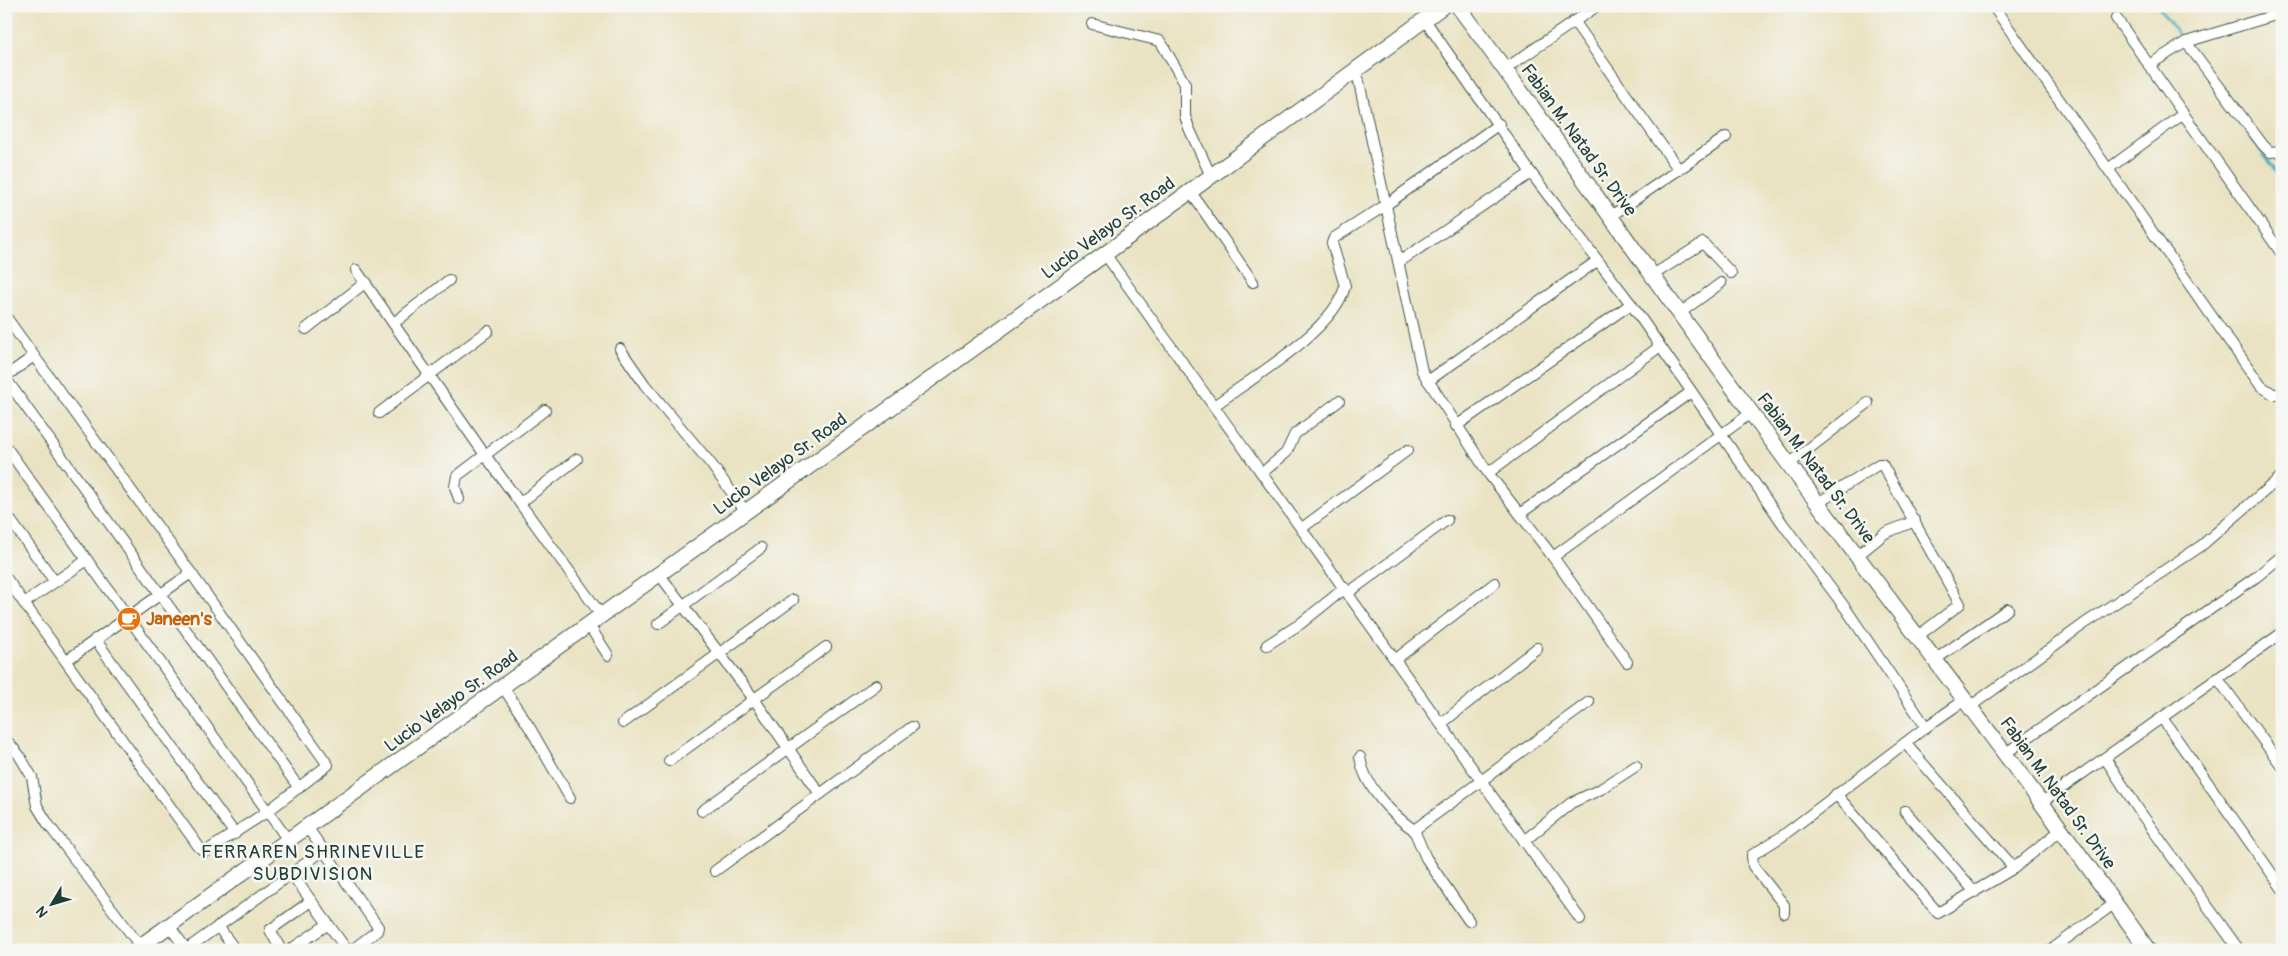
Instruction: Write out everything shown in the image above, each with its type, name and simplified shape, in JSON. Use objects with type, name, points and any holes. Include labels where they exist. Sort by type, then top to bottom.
[{"type":"main road","name":"Lucio Velayo Sr. Road","points":[[138,948],[1105,254],[1443,6]]},
{"type":"main road","name":"Fabian M. Natad Sr. Drive","points":[[1458,6],[1751,413],[2006,753],[2148,950]]},
{"type":"street","points":[[1505,69],[1597,6]]},
{"type":"street","points":[[1993,6],[2262,386],[2273,394],[2282,394]]},
{"type":"street","points":[[2149,65],[2186,42],[2282,13]]},
{"type":"street","points":[[2116,18],[2282,254]]},
{"type":"street","points":[[1425,20],[1499,124],[1531,173],[1631,304],[1783,524],[1846,609],[1926,727]]},
{"type":"street","points":[[1574,21],[1679,170]]},
{"type":"street","points":[[1092,24],[1161,43],[1185,84],[1188,128],[1210,176]]},
{"type":"street","points":[[2186,42],[2263,145],[2270,152],[2282,151]]},
{"type":"street","points":[[1356,68],[1422,371],[1456,426],[1488,472],[1553,557],[1626,662]]},
{"type":"street","points":[[2108,169],[2183,114]]},
{"type":"street","points":[[1214,406],[1293,348],[1333,311],[1345,286],[1332,240],[1386,205],[1499,124]]},
{"type":"street","points":[[1611,216],[1726,137]]},
{"type":"street","points":[[1399,262],[1531,173]]},
{"type":"street","points":[[1190,191],[1253,282]]},
{"type":"street","points":[[1653,275],[1703,243],[1731,273]]},
{"type":"street","points":[[1105,254],[1347,590],[1580,919]]},
{"type":"street","points":[[1428,381],[1597,260]]},
{"type":"street","points":[[356,270],[520,503],[602,615]]},
{"type":"street","points":[[394,323],[449,280]]},
{"type":"street","points":[[306,329],[366,282]]},
{"type":"street","points":[[1680,313],[1721,283]]},
{"type":"street","points":[[1456,426],[1631,304]]},
{"type":"street","points":[[6,317],[191,572],[327,764],[326,769],[208,852],[201,850],[67,660],[6,578]]},
{"type":"street","points":[[379,413],[488,331]]},
{"type":"street","points":[[1488,472],[1659,347]]},
{"type":"street","points":[[620,349],[650,392],[711,464],[746,512]]},
{"type":"street","points":[[6,376],[34,356]]},
{"type":"street","points":[[6,379],[300,788]]},
{"type":"street","points":[[1521,513],[1691,392]]},
{"type":"street","points":[[1262,473],[1286,453],[1295,434],[1339,402]]},
{"type":"street","points":[[1789,464],[1868,403]]},
{"type":"street","points":[[459,499],[455,487],[457,476],[545,410]]},
{"type":"street","points":[[1553,557],[1751,413]]},
{"type":"street","points":[[6,447],[288,840]]},
{"type":"street","points":[[1302,528],[1408,450]]},
{"type":"street","points":[[520,503],[577,459]]},
{"type":"street","points":[[1818,502],[1881,463],[1960,604],[1918,636]]},
{"type":"street","points":[[1784,913],[1784,905],[1753,866],[1752,855],[1781,837],[1926,727],[1969,703],[2200,546],[2282,476]]},
{"type":"street","points":[[6,514],[55,582]]},
{"type":"street","points":[[1267,645],[1300,624],[1447,520]]},
{"type":"street","points":[[1858,555],[1886,533],[1915,521]]},
{"type":"street","points":[[658,624],[761,548]]},
{"type":"street","points":[[2006,753],[2256,577],[2282,556]]},
{"type":"street","points":[[24,603],[87,560]]},
{"type":"street","points":[[67,660],[191,572]]},
{"type":"street","points":[[659,574],[684,604],[754,699],[820,794]]},
{"type":"street","points":[[1396,660],[1495,583]]},
{"type":"street","points":[[623,723],[793,600]]},
{"type":"street","points":[[1936,659],[2008,609]]},
{"type":"street","points":[[588,624],[608,655]]},
{"type":"street","points":[[2042,802],[2281,635]]},
{"type":"street","points":[[95,639],[235,834]]},
{"type":"street","points":[[669,761],[826,647]]},
{"type":"street","points":[[1442,723],[1536,648]]},
{"type":"street","points":[[2218,679],[2282,766]]},
{"type":"street","points":[[702,811],[876,685]]},
{"type":"street","points":[[503,686],[530,728],[570,798]]},
{"type":"street","points":[[1414,830],[1589,702]]},
{"type":"street","points":[[2162,718],[2282,888]]},
{"type":"street","points":[[715,872],[912,727]]},
{"type":"street","points":[[6,740],[19,755],[32,777],[38,806],[48,824],[138,948]]},
{"type":"street","points":[[1905,743],[2014,868]]},
{"type":"street","points":[[1360,757],[1364,772],[1390,811],[1414,830],[1426,858],[1470,921]]},
{"type":"street","points":[[2105,758],[2140,812],[2239,950]]},
{"type":"street","points":[[1524,842],[1571,802],[1602,789],[1636,766]]},
{"type":"street","points":[[1836,794],[1938,913],[2014,868],[2062,829]]},
{"type":"street","points":[[1905,811],[1975,892]]},
{"type":"street","points":[[307,827],[378,929],[352,950]]},
{"type":"street","points":[[169,926],[187,949],[324,850]]},
{"type":"street","points":[[291,873],[347,950]]},
{"type":"street","points":[[281,950],[270,930],[311,901]]},
{"type":"street","points":[[2051,950],[2115,903]]},
{"type":"street","points":[[290,950],[328,924]]},
{"type":"street","points":[[218,926],[235,950]]},
{"type":"waterway","points":[[6,9],[10,6]]},
{"type":"waterway","points":[[2158,6],[2183,41]]},
{"type":"waterway","points":[[2248,133],[2282,181]]},
{"type":"place","name":"Janeen's","points":[[129,619]]},
{"type":"district","name":"FERRAREN SHRINEVILLE SUBDIVISION","points":[[313,862]]}]
